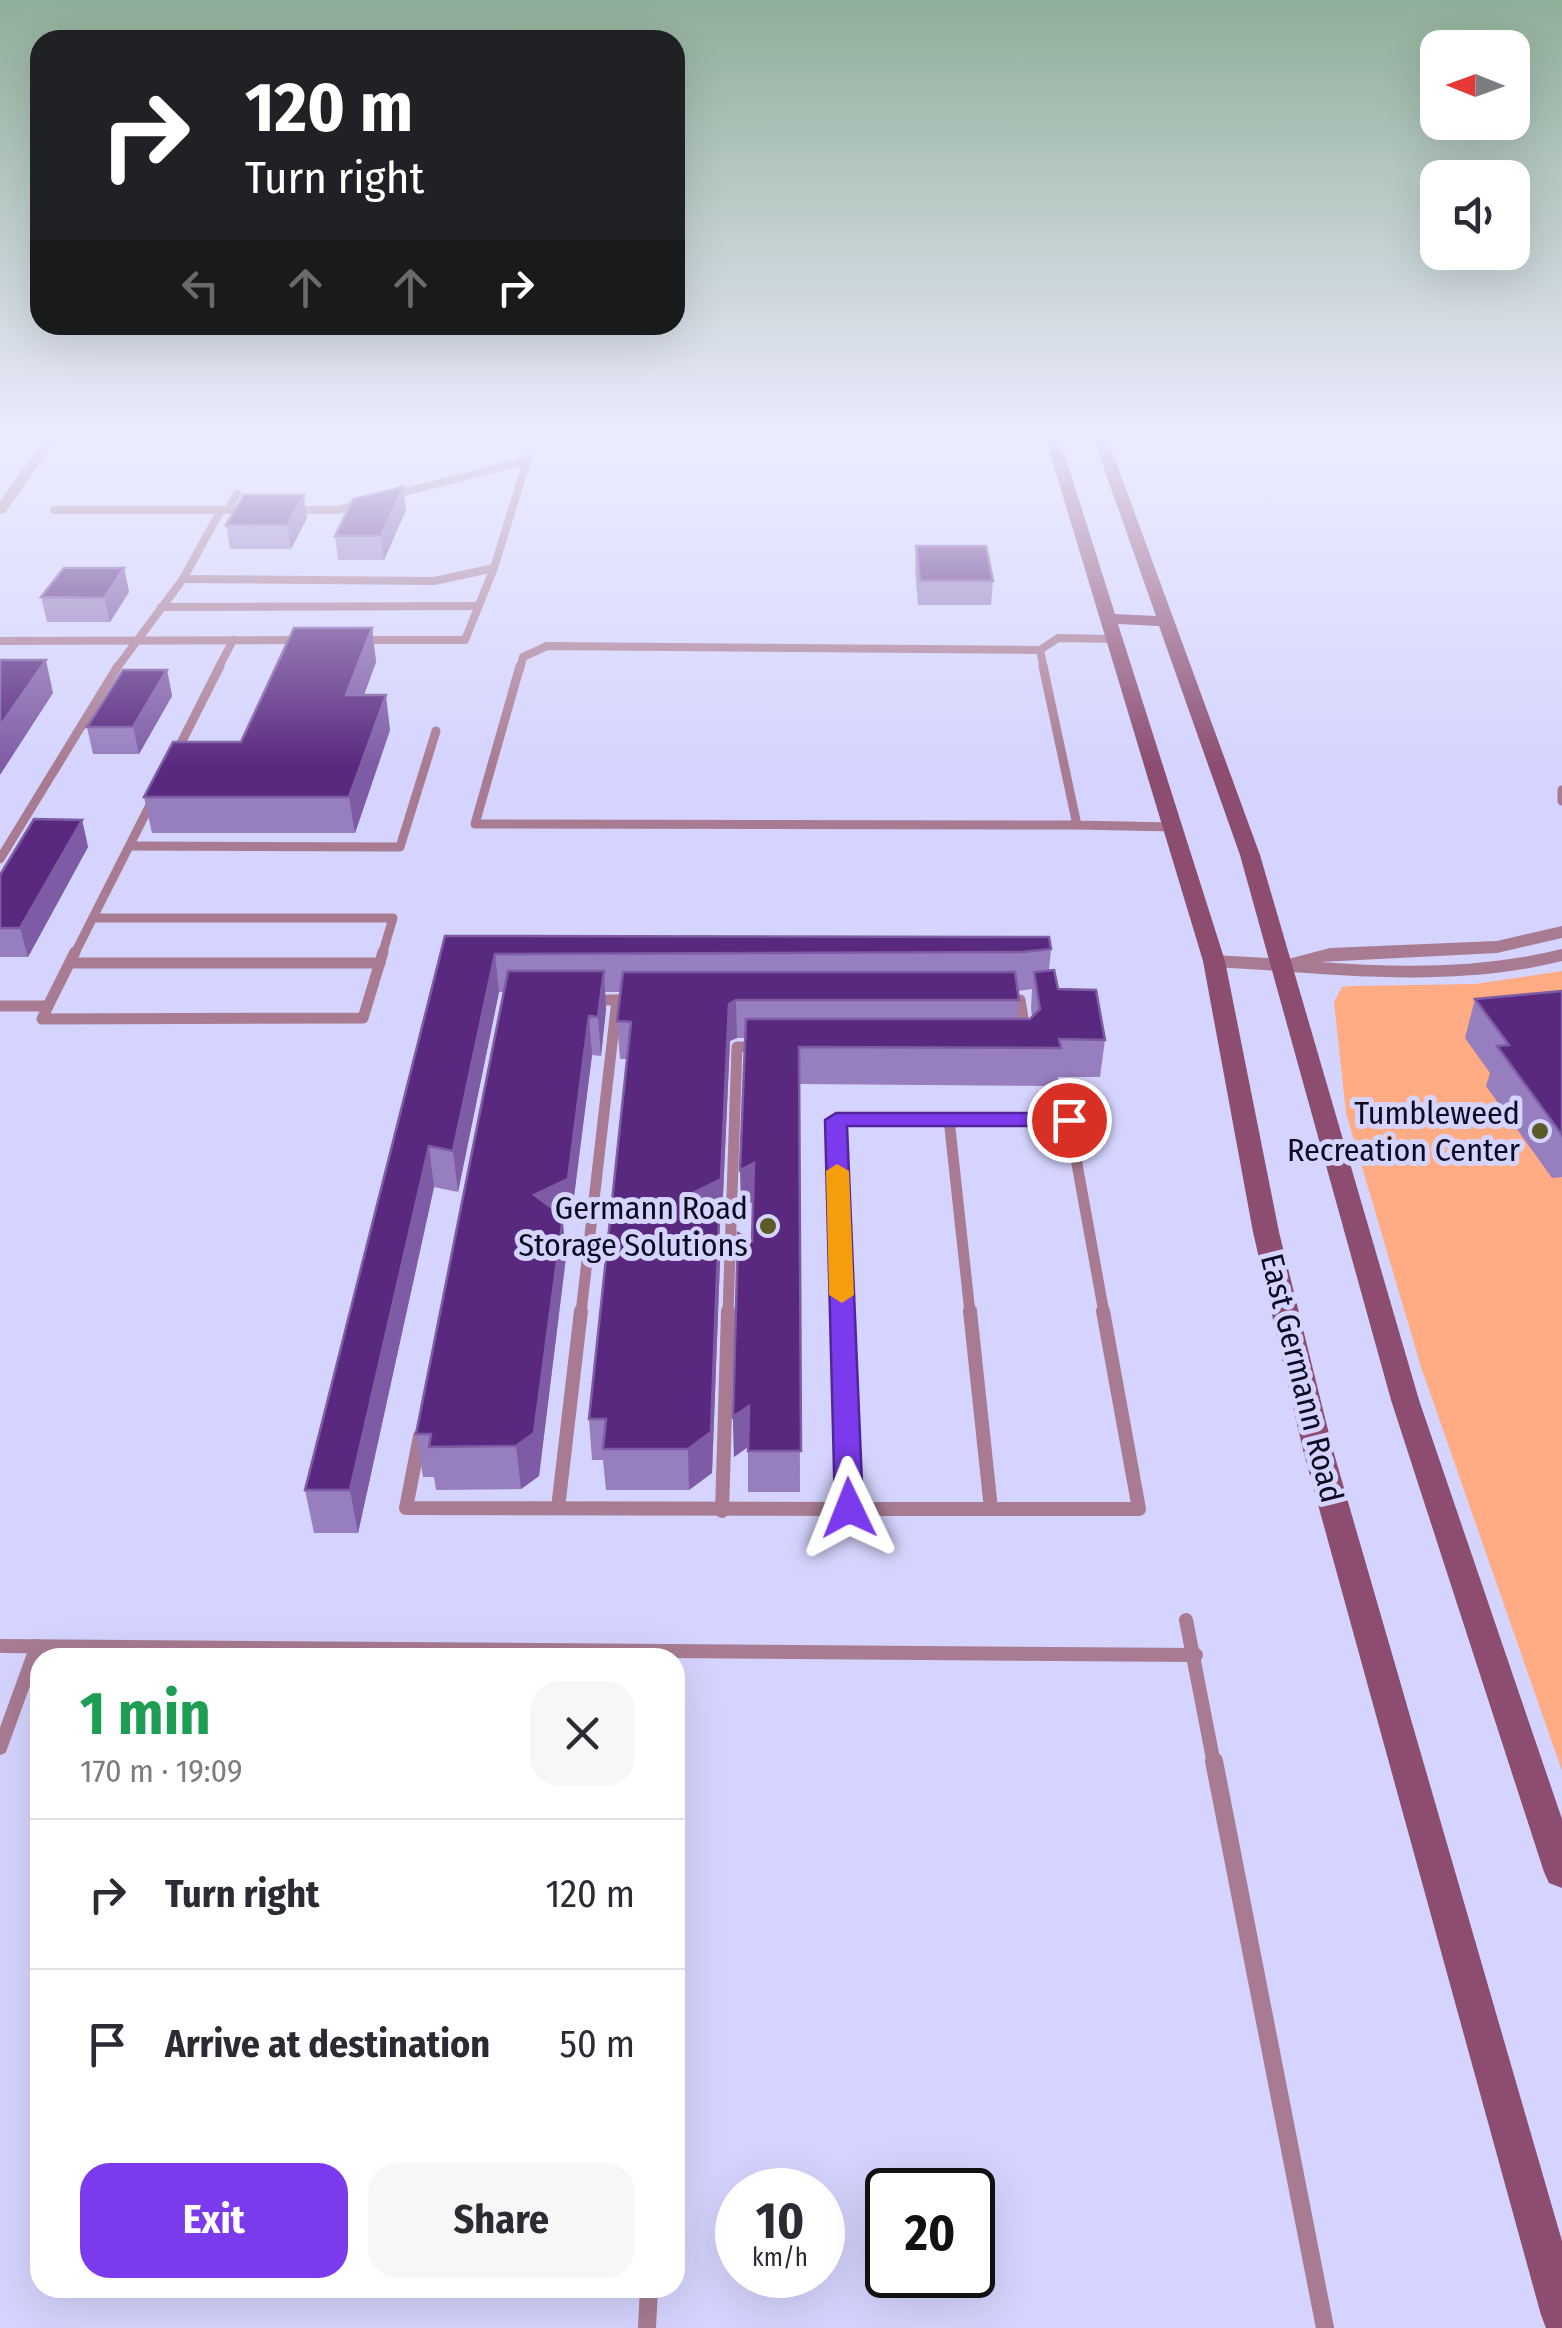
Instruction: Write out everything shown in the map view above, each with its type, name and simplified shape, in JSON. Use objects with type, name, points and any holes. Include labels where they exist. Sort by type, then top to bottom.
[{"type":"main road","name":"East Germann Road","points":[[1087,549],[1214,962],[1266,1232],[1318,1450],[1562,2315]]},
{"type":"main road","points":[[1140,549],[1284,963],[1405,1400],[1562,1872]]},
{"type":"main road","points":[[1108,619],[1166,620]]},
{"type":"street","points":[[1284,963],[1321,954],[1496,949],[1562,932]]},
{"type":"street","points":[[1214,962],[1284,963],[1330,970],[1456,970],[1562,955]]},
{"type":"lane","points":[[0,859],[134,640],[183,579],[201,549]]},
{"type":"lane","points":[[349,640],[465,640],[500,549]]},
{"type":"lane","points":[[183,579],[434,581],[494,568]]},
{"type":"lane","points":[[161,606],[477,606]]},
{"type":"lane","points":[[1115,639],[1058,638],[1040,650],[547,646],[523,657],[475,824],[1174,826]]},
{"type":"lane","points":[[173,760],[233,640]]},
{"type":"lane","points":[[0,641],[310,640]]},
{"type":"lane","points":[[1040,650],[1077,825]]},
{"type":"lane","points":[[130,846],[400,847],[436,730]]},
{"type":"lane","points":[[1562,790],[1562,801]]},
{"type":"lane","points":[[93,918],[393,918],[363,1018],[42,1019],[71,963],[93,918],[156,794]]},
{"type":"lane","points":[[71,963],[380,963]]},
{"type":"lane","points":[[1000,1000],[1035,998]]},
{"type":"lane","points":[[580,1000],[656,1000]]},
{"type":"lane","points":[[558,1508],[617,1000]]},
{"type":"lane","points":[[1020,1000],[1027,1047]]},
{"type":"lane","points":[[0,1006],[48,1006]]},
{"type":"lane","points":[[722,1511],[737,1047],[776,1047]]},
{"type":"lane","points":[[422,1430],[406,1508],[722,1511],[1139,1508],[1069,1120],[836,1120],[849,1508]]},
{"type":"lane","points":[[949,1120],[991,1508]]},
{"type":"lane","points":[[1186,1620],[1196,1654],[1325,2328]]},
{"type":"lane","points":[[0,1646],[327,1648]]},
{"type":"lane","points":[[685,1650],[1196,1654]]},
{"type":"lane","points":[[0,1748],[30,1665]]},
{"type":"lane","points":[[647,2328],[648,2298]]},
{"type":"shaded area","points":[[1562,971],[1562,1771],[1421,1367],[1346,1113],[1334,1002],[1342,987],[1475,984]]},
{"type":"building","points":[[916,549],[987,549],[993,581],[920,581]]},
{"type":"building","points":[[64,568],[124,568],[104,598],[41,597]]},
{"type":"building","points":[[294,628],[372,628],[346,695],[386,695],[349,797],[144,797],[173,742],[241,742]]},
{"type":"building","points":[[0,660],[46,660],[0,726]]},
{"type":"building","points":[[123,670],[167,670],[133,727],[87,727]]},
{"type":"building","points":[[34,819],[82,820],[20,928],[0,928],[0,875]]},
{"type":"building","points":[[445,936],[1049,937],[1051,949],[495,954],[453,1151],[429,1146],[350,1490],[305,1490]]},
{"type":"building","points":[[1054,970],[1058,989],[1096,990],[1105,1040],[1059,1039],[1061,1048],[799,1047],[801,1451],[748,1451],[749,1406],[733,1417],[738,1233],[752,1241],[754,1163],[740,1170],[746,1019],[1030,1019],[1040,1009],[1034,972]]},
{"type":"building","points":[[508,971],[604,971],[598,1017],[589,1016],[568,1179],[534,1195],[563,1216],[534,1433],[516,1446],[429,1447],[431,1434],[416,1434]]},
{"type":"building","points":[[623,972],[1015,972],[1019,1000],[736,1000],[729,1004],[721,1179],[681,1199],[719,1221],[711,1432],[688,1449],[603,1449],[606,1419],[589,1419],[631,1022],[617,1021]]},
{"type":"building","points":[[1562,991],[1562,1135],[1497,1046],[1509,1045],[1475,999]]},
{"type":"slow traffic","points":[[837,1171],[842,1295]]},
{"type":"place","name":"Tumbleweed Recreation Center","points":[[1540,1131]]},
{"type":"place","name":"Germann Road Storage Solutions","points":[[768,1226]]},
{"type":"route","points":[[849,1508],[836,1120],[1069,1120]]}]
